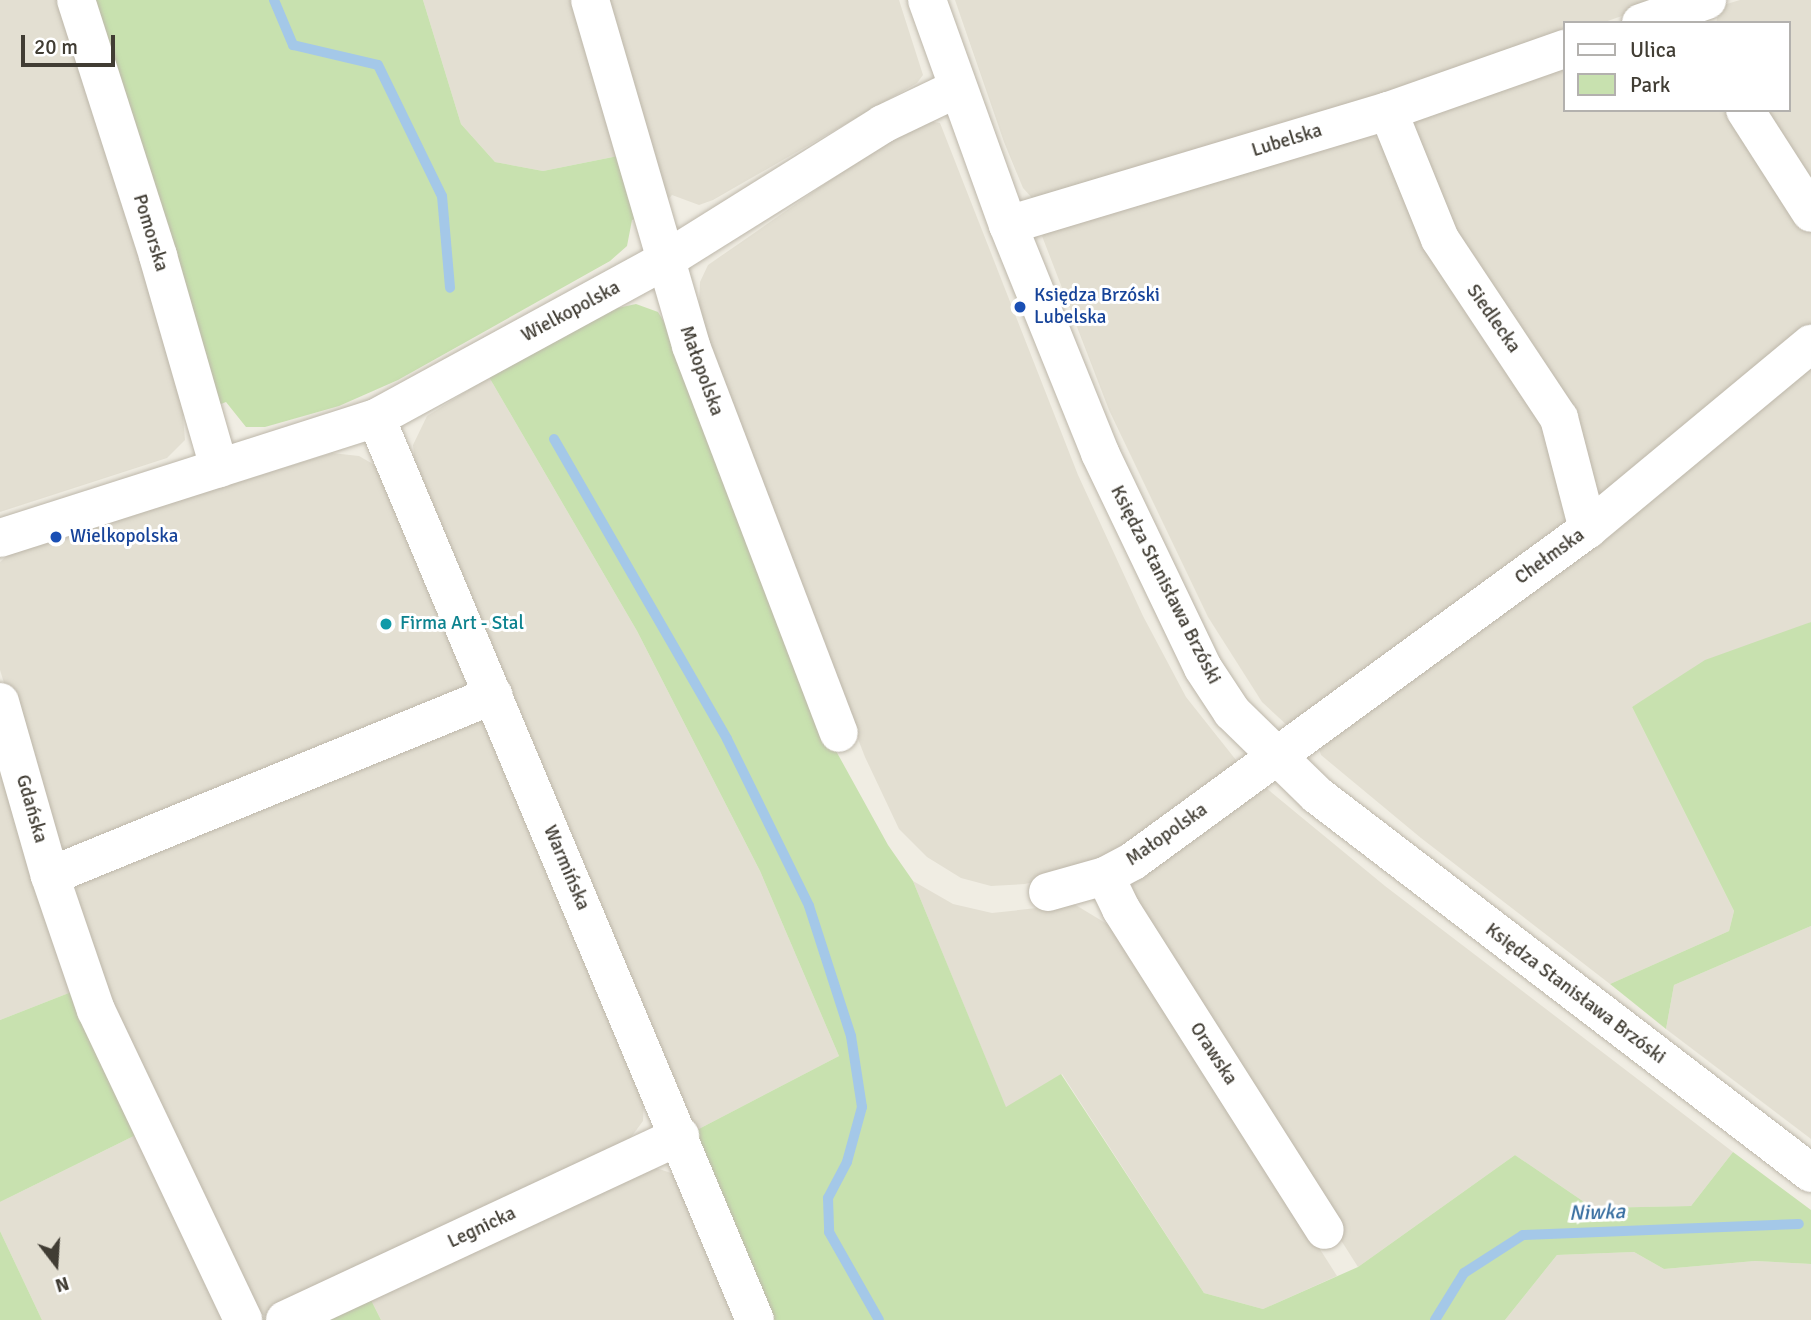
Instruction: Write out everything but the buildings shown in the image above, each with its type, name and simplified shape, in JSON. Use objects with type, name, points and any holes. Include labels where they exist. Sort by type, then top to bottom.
[{"type":"street","name":"Pomorska","points":[[76,0],[158,256],[219,468]]},
{"type":"street","name":"Małopolska","points":[[590,0],[664,261],[691,346],[839,733]]},
{"type":"street","name":"Księdza Stanisława Brzóski","points":[[927,0],[1007,225],[1100,453],[1197,656],[1232,712],[1317,795],[1541,970],[1811,1173]]},
{"type":"street","points":[[1650,21],[1701,9]]},
{"type":"street","name":"Lubelska","points":[[1007,225],[1388,111],[1562,51]]},
{"type":"street","name":"Wielkopolska","points":[[0,538],[376,418],[664,261],[883,124],[958,88]]},
{"type":"street","name":"Siedlecka","points":[[1388,111],[1440,239],[1559,418],[1588,529]]},
{"type":"street","points":[[1746,112],[1811,213]]},
{"type":"street","name":"Chełmska","points":[[1277,756],[1588,529],[1811,344]]},
{"type":"street","name":"Warmińska","points":[[376,418],[680,1136],[755,1320]]},
{"type":"street","points":[[50,876],[493,695]]},
{"type":"street","name":"Gdańska","points":[[0,702],[50,876],[113,1050],[243,1320]]},
{"type":"street","name":"Małopolska","points":[[1048,892],[1105,876],[1277,756]]},
{"type":"street","name":"Orawska","points":[[1105,876],[1121,909],[1325,1230]]},
{"type":"street","name":"Legnicka","points":[[285,1320],[680,1136]]},
{"type":"shaded area","points":[[0,0],[67,0],[193,412],[183,416],[185,440],[167,458],[0,512]]},
{"type":"shaded area","points":[[423,0],[580,0],[623,155],[543,171],[495,162],[461,124]]},
{"type":"shaded area","points":[[602,0],[899,0],[923,75],[917,83],[713,200],[699,205],[672,195],[666,202]]},
{"type":"shaded area","points":[[955,0],[1667,0],[1608,21],[1562,21],[1562,37],[1384,98],[1033,199],[1023,188],[1004,142]]},
{"type":"shaded area","points":[[1740,0],[1811,0],[1811,197],[1755,112],[1790,112],[1790,21],[1716,21],[1720,6]]},
{"type":"shaded area","points":[[1562,64],[1562,112],[1733,112],[1811,231],[1811,327],[1602,505],[1460,255],[1408,139],[1420,113]]},
{"type":"shaded area","points":[[929,121],[940,123],[1078,475],[1143,616],[1186,697],[1236,760],[1235,771],[1087,869],[1025,884],[991,886],[961,878],[927,857],[899,829],[865,757],[698,326],[700,282],[708,265],[894,136]]},
{"type":"shaded area","points":[[1364,130],[1391,147],[1541,402],[1569,521],[1289,727],[1262,702],[1208,617],[1109,410],[1042,236],[1053,224]]},
{"type":"shaded area","points":[[1811,357],[1811,622],[1632,707],[1734,911],[1729,931],[1610,984],[1421,838],[1321,755],[1318,745]]},
{"type":"shaded area","points":[[489,377],[637,631],[760,871],[839,1056],[693,1132],[416,476],[413,445],[427,416]]},
{"type":"shaded area","points":[[332,453],[359,456],[378,467],[473,688],[71,856],[55,845],[0,670],[0,562],[10,553]]},
{"type":"shaded area","points":[[484,719],[644,1099],[643,1121],[626,1144],[266,1316],[251,1311],[93,971],[76,900],[77,877]]},
{"type":"shaded area","points":[[0,744],[79,989],[0,1020]]},
{"type":"shaded area","points":[[1265,787],[1385,886],[1733,1152],[1691,1206],[1593,1208],[1515,1155],[1358,1267],[1140,924],[1134,902],[1132,885],[1139,872]]},
{"type":"shaded area","points":[[913,881],[953,904],[992,913],[1074,904],[1117,930],[1337,1276],[1263,1309],[1204,1293],[1062,1074],[1006,1108]]},
{"type":"shaded area","points":[[1811,926],[1811,1139],[1666,1029],[1674,985]]},
{"type":"shaded area","points":[[144,1131],[231,1320],[42,1320],[0,1231],[0,1202]]},
{"type":"shaded area","points":[[650,1166],[671,1173],[689,1188],[742,1320],[381,1320],[367,1292]]},
{"type":"shaded area","points":[[1634,1252],[1664,1269],[1755,1261],[1811,1264],[1811,1320],[1505,1320],[1557,1255]]},
{"type":"green space","points":[[86,0],[423,0],[461,124],[495,162],[543,171],[623,155],[640,217],[632,220],[627,246],[610,261],[398,380],[339,406],[265,427],[246,427],[226,402],[216,406]]},
{"type":"green space","points":[[636,304],[658,312],[678,345],[830,740],[888,845],[913,881],[1006,1107],[1061,1074],[1204,1293],[1263,1309],[1358,1267],[1515,1155],[1593,1208],[1691,1206],[1733,1152],[1811,1210],[1811,1264],[1755,1261],[1664,1269],[1634,1252],[1557,1255],[1505,1320],[773,1320],[693,1132],[839,1056],[760,871],[637,631],[489,377],[613,309]]},
{"type":"green space","points":[[1811,622],[1811,926],[1674,985],[1666,1029],[1610,984],[1729,931],[1734,911],[1632,707],[1705,660]]},
{"type":"green space","points":[[79,989],[144,1131],[0,1202],[0,1020]]},
{"type":"green space","points":[[0,1231],[42,1320],[0,1320]]},
{"type":"green space","points":[[367,1292],[381,1320],[309,1320]]},
{"type":"waterway","points":[[274,0],[293,45],[378,65],[442,196],[450,288]]},
{"type":"waterway","points":[[554,439],[727,739],[809,906],[851,1036],[862,1107],[847,1162],[828,1198],[829,1232],[879,1320]]},
{"type":"waterway","name":"Niwka","points":[[1435,1320],[1464,1273],[1523,1235],[1799,1224]]},
{"type":"place","name":"Księdza Brzóski Lubelska","points":[[1020,307]]},
{"type":"place","name":"Wielkopolska","points":[[56,537]]},
{"type":"place","name":"Firma Art - Stal","points":[[386,624]]}]
